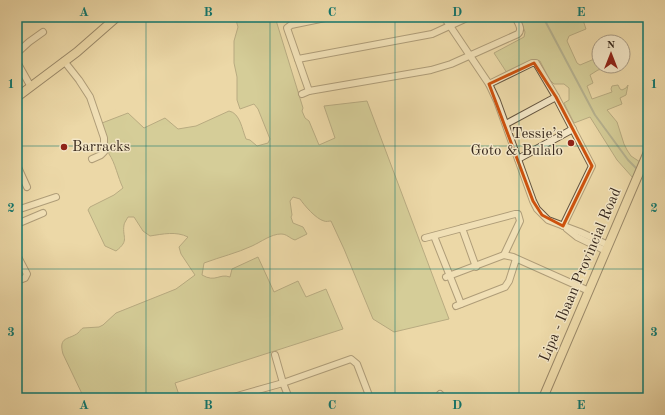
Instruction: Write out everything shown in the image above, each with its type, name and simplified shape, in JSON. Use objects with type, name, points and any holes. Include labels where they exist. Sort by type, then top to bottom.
[{"type":"main road","points":[[17,97],[77,52],[118,17]]},
{"type":"main road","name":"Lipa - Ibaan Provincial Road","points":[[543,398],[648,152]]},
{"type":"street","points":[[309,91],[287,28],[291,25],[330,17]]},
{"type":"street","points":[[444,17],[489,84],[498,101],[532,201],[537,209],[548,220],[563,226],[577,237],[607,248]]},
{"type":"street","points":[[298,59],[432,34],[469,17]]},
{"type":"street","points":[[302,94],[309,91],[430,70],[451,64],[518,34],[520,27],[515,17]]},
{"type":"street","points":[[17,53],[43,32]]},
{"type":"street","points":[[64,61],[86,91],[104,138],[104,152],[101,155],[92,158]]},
{"type":"street","points":[[17,62],[31,87]]},
{"type":"street","points":[[489,84],[532,63],[536,63],[573,129],[592,166],[563,226]]},
{"type":"street","points":[[506,124],[556,97]]},
{"type":"street","points":[[518,159],[573,129]]},
{"type":"street","points":[[17,166],[27,187]]},
{"type":"street","points":[[17,210],[56,197]]},
{"type":"street","points":[[17,224],[43,213]]},
{"type":"street","points":[[425,238],[518,214],[520,221],[504,255],[476,267],[447,276]]},
{"type":"street","points":[[462,228],[476,267]]},
{"type":"street","points":[[434,236],[458,305],[505,287],[509,281],[516,259]]},
{"type":"street","points":[[504,255],[589,291]]},
{"type":"street","points":[[17,281],[25,278],[27,274],[18,258]]},
{"type":"street","points":[[275,355],[289,398]]},
{"type":"street","points":[[230,398],[283,383],[351,359],[357,364],[370,398]]},
{"type":"highlighted area","points":[[534,63],[556,97],[592,166],[563,226],[542,215],[533,201],[489,84]]},
{"type":"green space","points":[[235,17],[275,17],[303,108],[302,111],[305,118],[309,121],[319,145],[335,138],[324,106],[367,101],[449,319],[394,332],[373,319],[331,221],[317,218],[310,212],[300,199],[293,197],[290,201],[293,223],[303,227],[307,234],[295,240],[283,234],[277,234],[246,248],[204,263],[202,275],[211,278],[223,276],[230,277],[232,269],[258,257],[274,292],[298,281],[306,297],[326,289],[343,329],[175,383],[180,398],[84,398],[63,354],[63,341],[75,335],[83,328],[99,327],[116,313],[176,289],[195,275],[181,254],[179,247],[188,237],[179,234],[150,236],[143,231],[134,217],[128,217],[124,223],[124,241],[116,251],[105,246],[88,210],[90,207],[114,195],[123,188],[109,154],[102,123],[128,113],[144,128],[165,118],[178,129],[196,126],[229,111],[233,112],[238,118],[246,139],[250,140],[257,146],[268,143],[270,139],[258,109],[254,104],[240,109],[237,100],[234,41],[238,27]]},
{"type":"green space","points":[[519,17],[582,17],[586,29],[569,36],[567,41],[577,63],[580,65],[591,60],[592,74],[590,75],[593,83],[587,86],[592,99],[612,92],[612,86],[618,85],[622,90],[628,85],[626,95],[620,98],[622,104],[607,110],[617,122],[627,150],[631,156],[640,162],[633,178],[617,160],[590,117],[574,123],[564,103],[569,100],[569,88],[564,84],[554,84],[549,79],[540,61],[533,60],[507,73],[494,53],[524,37],[525,32]]},
{"type":"waterway","points":[[543,17],[595,115],[628,160],[638,170]]},
{"type":"waterway","points":[[643,171],[648,172]]},
{"type":"place","name":"Tessie’s Goto & Bulalo","points":[[571,143]]},
{"type":"place","name":"Barracks","points":[[64,147]]}]
